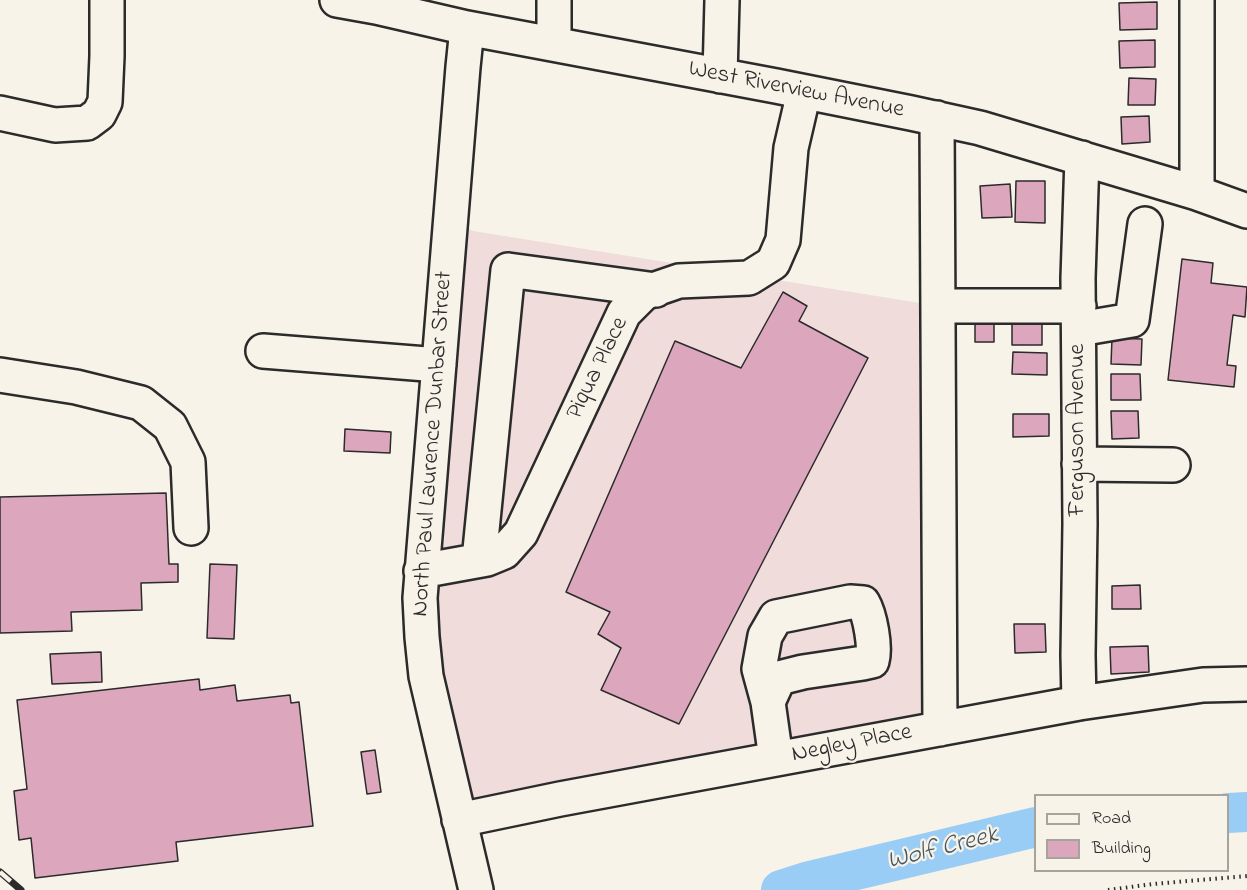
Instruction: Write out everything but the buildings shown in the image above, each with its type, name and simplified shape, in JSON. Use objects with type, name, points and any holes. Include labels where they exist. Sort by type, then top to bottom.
[{"type":"street","points":[[0,113],[55,125],[87,123],[99,114],[105,102],[107,0]]},
{"type":"street","name":"West Riverview Avenue","points":[[337,0],[376,7],[423,9],[467,28],[937,118],[1082,158],[1197,193],[1247,211]]},
{"type":"street","points":[[554,0],[554,44]]},
{"type":"street","points":[[720,76],[722,0]]},
{"type":"street","points":[[1197,0],[1197,193]]},
{"type":"street","name":"North Paul Laurence Dunbar Street","points":[[467,28],[420,598],[426,676],[476,890]]},
{"type":"street","name":"Piqua Place","points":[[421,571],[479,560],[504,552],[521,533],[624,313],[644,293],[679,281],[749,278],[773,263],[783,240],[791,148],[804,92]]},
{"type":"street","points":[[937,118],[940,729]]},
{"type":"street","name":"Ferguson Avenue","points":[[1080,703],[1078,655],[1079,317],[1082,158]]},
{"type":"street","points":[[938,306],[1132,321],[1145,224]]},
{"type":"street","points":[[479,560],[508,270],[656,290]]},
{"type":"street","points":[[263,351],[439,365]]},
{"type":"street","points":[[0,375],[76,387],[141,403],[170,426],[188,462],[191,528]]},
{"type":"street","points":[[1080,464],[1173,465]]},
{"type":"street","name":"Negley Place","points":[[459,820],[560,799],[1080,703],[1203,685],[1247,684]]},
{"type":"street","points":[[768,702],[776,759]]},
{"type":"path","points":[[1108,890],[1247,876]]},
{"type":"shaded area","points":[[451,220],[473,231],[938,306],[940,729],[459,820],[426,676]]},
{"type":"waterway","name":"Wolf Creek","points":[[1229,813],[1247,812]]},
{"type":"waterway","name":"Wolf Creek","points":[[781,890],[1034,827]]},
{"type":"railway","points":[[0,872],[21,890]]}]
